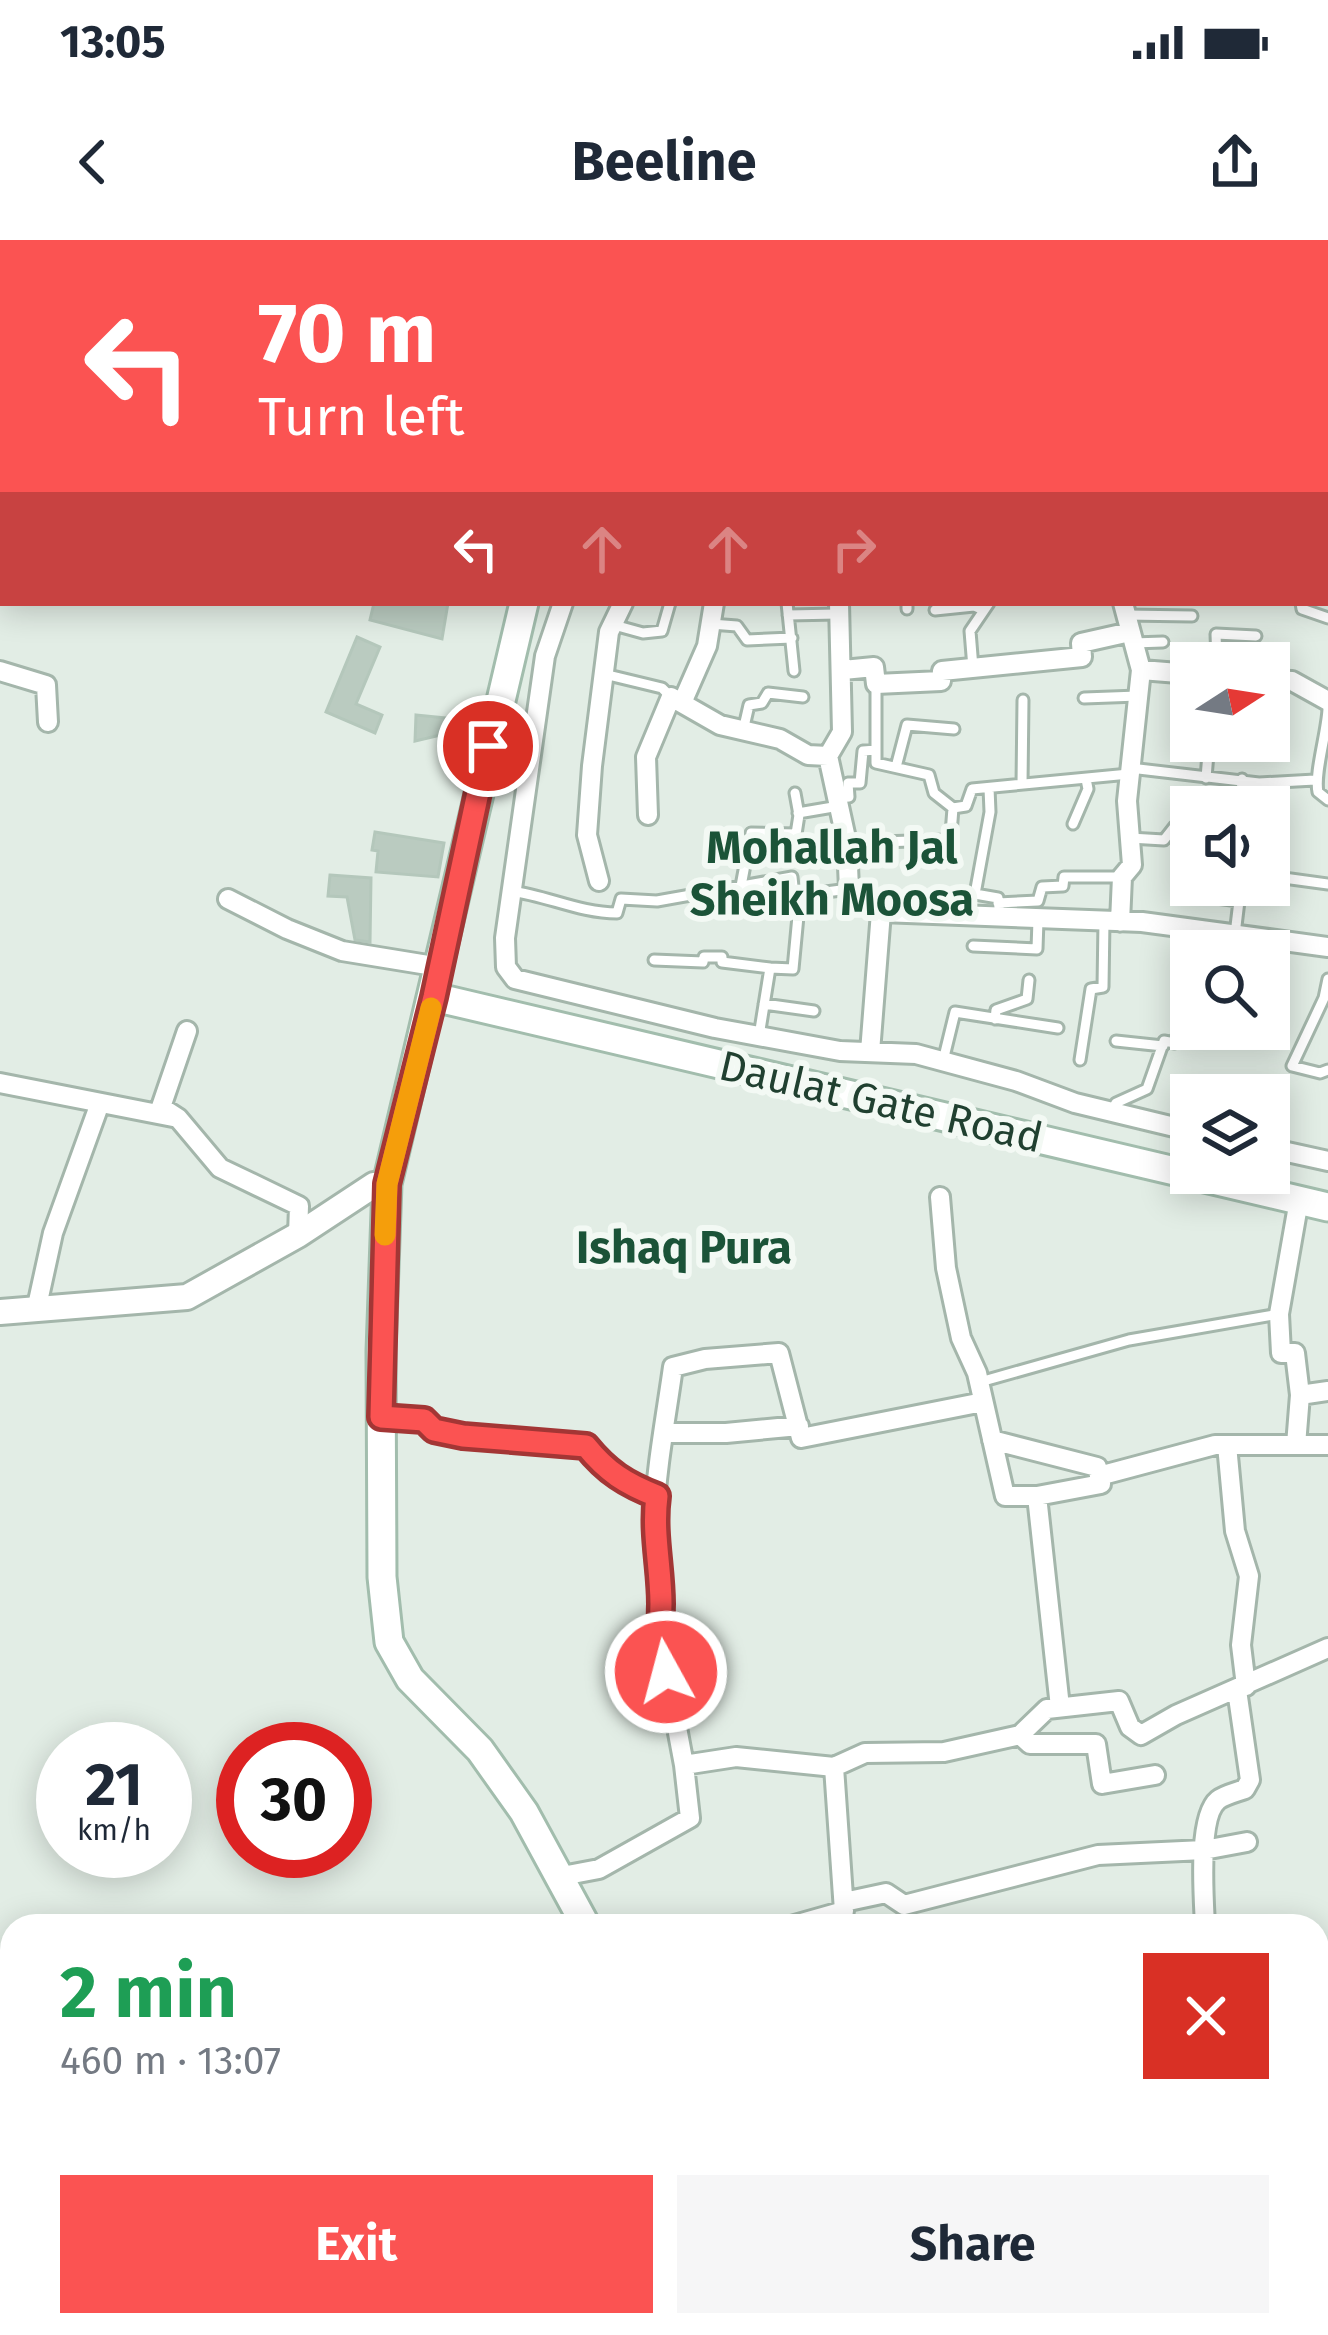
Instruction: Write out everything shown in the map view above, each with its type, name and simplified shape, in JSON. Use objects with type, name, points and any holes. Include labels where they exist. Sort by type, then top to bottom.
[{"type":"main road","points":[[523,606],[387,1184],[382,1576],[389,1642],[410,1679],[480,1750],[524,1812],[579,1914]]},
{"type":"main road","name":"Daulat Gate Road","points":[[434,997],[1328,1207]]},
{"type":"street","points":[[562,606],[545,656],[505,938],[506,967],[526,984],[840,1052],[916,1054],[1170,1126]]},
{"type":"street","points":[[599,881],[587,835],[601,673],[622,606]]},
{"type":"street","points":[[648,814],[646,757],[707,646],[714,606]]},
{"type":"street","points":[[839,608],[842,731],[828,756],[847,843],[848,889],[881,912],[999,911],[1039,920],[1112,921],[1170,932]]},
{"type":"street","points":[[842,670],[874,668],[876,684],[941,681],[942,671],[1082,657],[1081,643],[1128,623],[1141,670],[1129,771],[1132,865],[1122,877],[1112,921]]},
{"type":"street","points":[[1141,670],[1170,672]]},
{"type":"street","points":[[0,671],[46,685],[48,722]]},
{"type":"street","points":[[1290,681],[1328,705]]},
{"type":"street","points":[[676,700],[720,725],[780,740],[808,755],[828,756]]},
{"type":"street","points":[[228,899],[342,951],[440,967]]},
{"type":"street","points":[[870,1052],[881,912]]},
{"type":"street","points":[[1290,946],[1328,947]]},
{"type":"street","points":[[187,1030],[161,1107],[178,1118],[220,1168],[299,1206],[298,1235]]},
{"type":"street","points":[[0,1083],[178,1118]]},
{"type":"street","points":[[38,1306],[53,1233],[100,1102]]},
{"type":"street","points":[[1290,1153],[1328,1161]]},
{"type":"street","points":[[0,1312],[187,1297],[298,1235],[374,1184],[387,1184]]},
{"type":"street","points":[[940,1197],[961,1338],[981,1392],[992,1440],[1005,1496],[1037,1496],[1101,1484],[1097,1467],[992,1440]]},
{"type":"street","points":[[1296,1445],[1300,1395],[1295,1353],[1281,1353],[1279,1314],[1299,1200]]},
{"type":"street","points":[[557,1876],[599,1869],[690,1818],[658,1626],[661,1604],[654,1521],[673,1367],[779,1353],[801,1438],[981,1392]]},
{"type":"street","points":[[1300,1395],[1328,1391]]},
{"type":"street","points":[[381,1417],[424,1420],[434,1430],[463,1436],[586,1446],[627,1484],[657,1496]]},
{"type":"street","points":[[664,1433],[799,1426]]},
{"type":"street","points":[[1099,1476],[1215,1444],[1328,1445]]},
{"type":"street","points":[[1204,1914],[1204,1850],[1211,1808],[1219,1799],[1245,1789],[1250,1780],[1241,1670],[1249,1576],[1234,1531],[1227,1445]]},
{"type":"street","points":[[1037,1496],[1060,1707]]},
{"type":"street","points":[[684,1765],[736,1757],[834,1767],[865,1753],[944,1752],[1020,1735],[1047,1709],[1119,1701],[1130,1727],[1141,1735],[1328,1648]]},
{"type":"street","points":[[1020,1735],[1030,1744],[1096,1744],[1102,1784],[1155,1775]]},
{"type":"street","points":[[833,1914],[844,1911],[834,1767]]},
{"type":"street","points":[[844,1902],[886,1893],[904,1905],[1098,1855],[1204,1850],[1247,1842]]},
{"type":"lane","points":[[613,624],[644,633],[662,631],[669,606]]},
{"type":"lane","points":[[1301,606],[1328,618]]},
{"type":"lane","points":[[935,610],[986,607],[970,632],[974,668]]},
{"type":"lane","points":[[794,671],[788,609],[839,608]]},
{"type":"lane","points":[[1128,623],[1192,616]]},
{"type":"lane","points":[[1128,623],[1163,643]]},
{"type":"lane","points":[[711,624],[737,626],[747,640],[792,638]]},
{"type":"lane","points":[[1216,642],[1216,634],[1256,636]]},
{"type":"lane","points":[[601,673],[662,688],[676,700]]},
{"type":"lane","points":[[876,684],[876,763],[929,775],[934,793],[953,808],[966,806],[972,790],[1129,771],[1268,782],[1315,780]]},
{"type":"lane","points":[[743,730],[749,705],[762,703],[768,693],[803,697]]},
{"type":"lane","points":[[1084,698],[1138,695]]},
{"type":"lane","points":[[1022,784],[1023,700]]},
{"type":"lane","points":[[1328,705],[1327,743],[1315,780],[1318,792],[1328,800]]},
{"type":"lane","points":[[896,767],[908,725],[954,729]]},
{"type":"lane","points":[[798,813],[849,797],[848,783],[860,783],[862,751],[876,750]]},
{"type":"lane","points":[[1206,778],[1207,762]]},
{"type":"lane","points":[[1073,824],[1088,789],[1086,778]]},
{"type":"lane","points":[[1242,779],[1242,786]]},
{"type":"lane","points":[[989,788],[990,812],[975,894],[998,898],[999,911],[1038,901],[1042,887],[1063,886],[1064,877],[1122,877]]},
{"type":"lane","points":[[741,886],[751,833],[796,834],[795,793]]},
{"type":"lane","points":[[847,843],[944,840],[951,834],[953,808]]},
{"type":"lane","points":[[1130,838],[1164,840],[1170,832]]},
{"type":"lane","points":[[511,891],[553,897],[595,913],[617,913],[620,899],[657,901],[792,877],[794,896],[848,889]]},
{"type":"lane","points":[[1290,879],[1328,884]]},
{"type":"lane","points":[[654,961],[703,962],[704,957],[722,957],[722,962],[793,970],[800,896]]},
{"type":"lane","points":[[973,946],[1037,949],[1039,920]]},
{"type":"lane","points":[[1080,1060],[1091,989],[1103,988],[1112,921]]},
{"type":"lane","points":[[759,1036],[770,968]]},
{"type":"lane","points":[[1328,979],[1292,1066],[1319,1073],[1328,1070]]},
{"type":"lane","points":[[995,1018],[996,1010],[1028,999],[1029,980]]},
{"type":"lane","points":[[764,1004],[814,1011]]},
{"type":"lane","points":[[943,1061],[955,1012],[1058,1028]]},
{"type":"lane","points":[[1116,1041],[1162,1046]]},
{"type":"lane","points":[[1111,1112],[1117,1103],[1148,1089],[1164,1041],[1170,1042]]},
{"type":"lane","points":[[981,1392],[1129,1340],[1279,1314]]},
{"type":"building","points":[[373,606],[448,606],[442,639],[370,620]]},
{"type":"building","points":[[357,637],[380,647],[356,704],[382,715],[375,733],[326,712]]},
{"type":"building","points":[[416,715],[467,720],[468,734],[415,741]]},
{"type":"building","points":[[375,832],[444,843],[438,877],[376,872]]},
{"type":"building","points":[[330,875],[371,878],[370,942],[355,940],[347,897],[328,896]]},
{"type":"slow traffic","points":[[385,1235],[387,1184],[431,1008]]},
{"type":"district","name":"Mohallah Jal Sheikh Moosa","points":[[832,873]]},
{"type":"district","name":"Ishaq Pura","points":[[684,1247]]},
{"type":"route","points":[[488,746],[434,997],[387,1184],[381,1417],[424,1420],[434,1430],[463,1436],[586,1446],[627,1484],[657,1496],[658,1626],[666,1672]]}]
